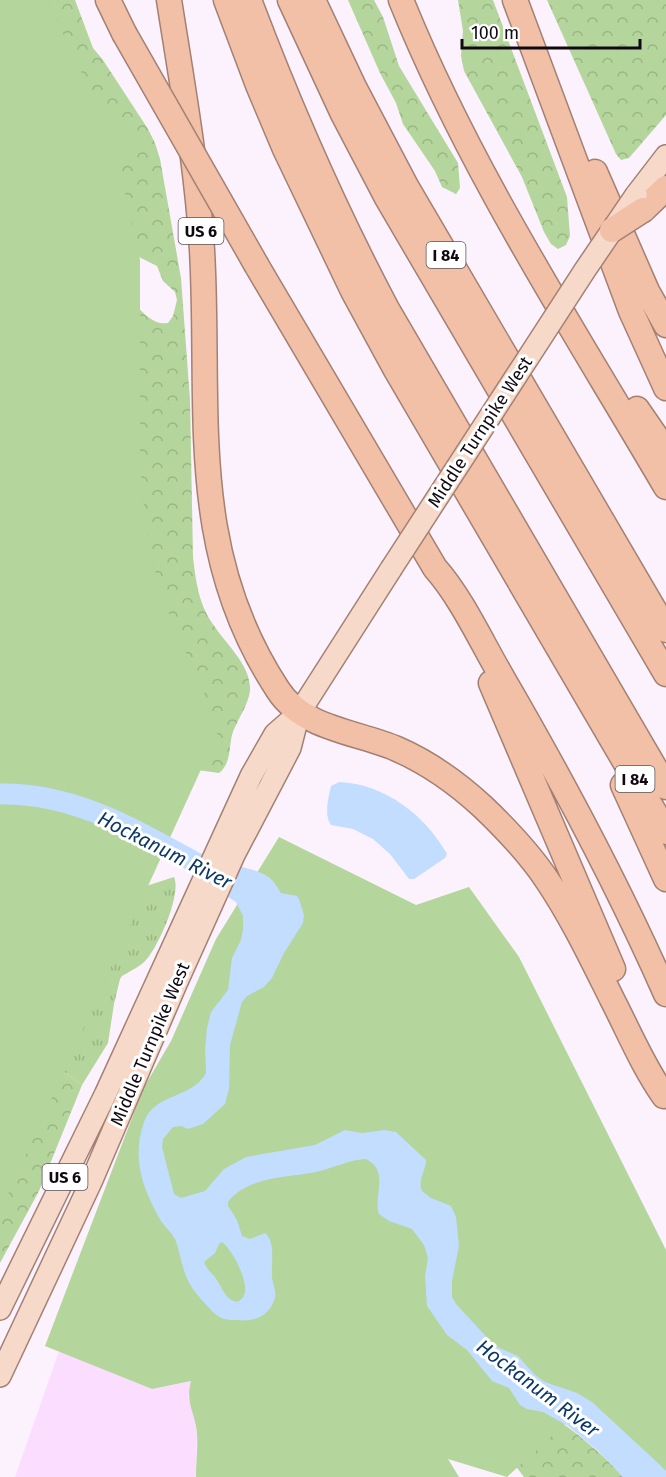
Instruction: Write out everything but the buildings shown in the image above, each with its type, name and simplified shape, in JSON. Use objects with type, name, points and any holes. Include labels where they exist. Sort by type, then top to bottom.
[{"type":"highway","points":[[108,0],[124,33],[257,266],[435,568],[461,606],[574,803],[618,888],[666,994]]},
{"type":"highway","name":"US 6","points":[[169,0],[189,128],[200,220],[206,447],[214,532],[230,589],[253,647],[278,691],[299,713]]},
{"type":"highway","name":"I 84","points":[[226,0],[245,54],[281,141],[353,291],[396,370],[666,832]]},
{"type":"highway","points":[[249,0],[316,166],[363,264],[414,357],[666,787]]},
{"type":"highway","points":[[290,0],[343,114],[387,198],[666,674]]},
{"type":"highway","name":"I 84","points":[[313,0],[359,97],[406,186],[666,630]]},
{"type":"highway","points":[[400,0],[458,127],[544,280],[666,487]]},
{"type":"highway","points":[[516,0],[532,25],[647,291],[666,325]]},
{"type":"highway","points":[[516,0],[627,300],[666,388]]},
{"type":"highway","name":"US 6","points":[[612,230],[640,202],[666,188]]},
{"type":"highway","points":[[544,280],[575,311],[666,451]]},
{"type":"highway","points":[[435,568],[440,585],[470,638],[492,687],[654,1064],[665,1098]]},
{"type":"highway","points":[[299,713],[386,744],[430,766],[471,796],[509,834],[555,892],[648,1071],[665,1098]]},
{"type":"highway","points":[[604,726],[620,780],[666,879]]},
{"type":"main road","points":[[640,202],[666,156]]},
{"type":"main road","name":"Middle Turnpike West","points":[[0,1376],[64,1240],[138,1048],[226,851],[252,776],[279,729],[299,713],[612,230]]},
{"type":"main road","name":"Middle Turnpike West","points":[[0,1309],[138,1048]]},
{"type":"shaded area","points":[[59,1351],[152,1389],[192,1381],[188,1396],[197,1435],[196,1477],[15,1477]]},
{"type":"green space","points":[[0,0],[75,0],[93,48],[148,129],[160,159],[181,278],[190,400],[195,576],[205,611],[242,663],[250,687],[248,699],[232,735],[228,760],[219,773],[190,769],[132,770],[130,299],[152,319],[168,323],[173,316],[177,300],[175,292],[163,281],[157,266],[135,255]]},
{"type":"green space","points":[[0,0],[48,0],[75,60],[102,111],[146,143],[120,170],[140,260],[140,461],[146,527],[156,575],[166,606],[178,637],[200,681],[218,732],[0,1212]]},
{"type":"green space","points":[[348,0],[374,0],[383,17],[399,66],[458,163],[460,188],[456,194],[442,187],[435,171],[403,124],[396,103],[380,73]]},
{"type":"green space","points":[[458,0],[493,0],[567,197],[570,236],[566,245],[558,249],[551,244],[544,232],[522,177],[464,71],[461,56],[463,31]]},
{"type":"green space","points":[[547,0],[666,0],[666,115],[629,158],[621,160],[616,154]]},
{"type":"green space","points":[[279,837],[416,905],[469,887],[519,957],[666,1250],[666,1477],[575,1415],[507,1477],[448,1459],[459,1477],[196,1477],[197,1433],[189,1396],[191,1381],[152,1389],[45,1346],[143,1089],[171,1041],[216,939]]},
{"type":"green space","points":[[174,877],[175,895],[168,920],[146,960],[120,979],[108,1043],[82,1085],[61,1070],[14,929]]},
{"type":"green space","points":[[0,1057],[61,1070],[82,1085],[39,1191],[0,1263]]},
{"type":"green space","points":[[547,1413],[587,1442],[623,1477],[524,1477],[499,1444]]},
{"type":"water","points":[[339,782],[372,789],[402,804],[438,840],[447,854],[445,858],[414,879],[409,879],[390,854],[373,839],[353,829],[331,825],[327,812],[329,796],[331,786]]},
{"type":"water","points":[[231,863],[258,871],[268,876],[281,893],[297,896],[304,915],[303,923],[284,953],[272,978],[264,987],[247,996],[242,1002],[230,1045],[229,1089],[225,1104],[203,1124],[188,1129],[181,1126],[173,1127],[163,1139],[162,1147],[174,1194],[181,1198],[205,1191],[224,1169],[246,1157],[315,1145],[345,1130],[362,1133],[384,1130],[396,1132],[426,1160],[421,1179],[422,1191],[431,1198],[451,1206],[456,1217],[459,1246],[452,1281],[452,1297],[456,1304],[495,1346],[518,1356],[535,1375],[545,1382],[577,1393],[592,1402],[666,1471],[666,1477],[623,1477],[597,1450],[568,1426],[543,1412],[520,1405],[509,1388],[492,1381],[467,1350],[447,1335],[427,1306],[425,1276],[428,1258],[424,1245],[412,1229],[389,1221],[379,1214],[379,1177],[373,1164],[366,1159],[316,1172],[257,1183],[236,1193],[228,1202],[242,1236],[250,1239],[265,1233],[271,1242],[275,1298],[265,1314],[249,1320],[224,1319],[208,1307],[196,1293],[186,1275],[175,1239],[161,1221],[144,1185],[139,1149],[140,1136],[149,1113],[164,1101],[192,1088],[206,1073],[205,1049],[211,1012],[228,990],[232,958],[241,940],[243,929],[243,916],[236,902],[222,893]],"holes":[[[222,1242],[239,1267],[244,1283],[244,1296],[237,1302],[225,1294],[204,1262],[215,1253],[219,1244]]]},
{"type":"waterway","name":"Hockanum River","points":[[0,794],[60,801],[89,810],[144,835],[224,878]]}]
